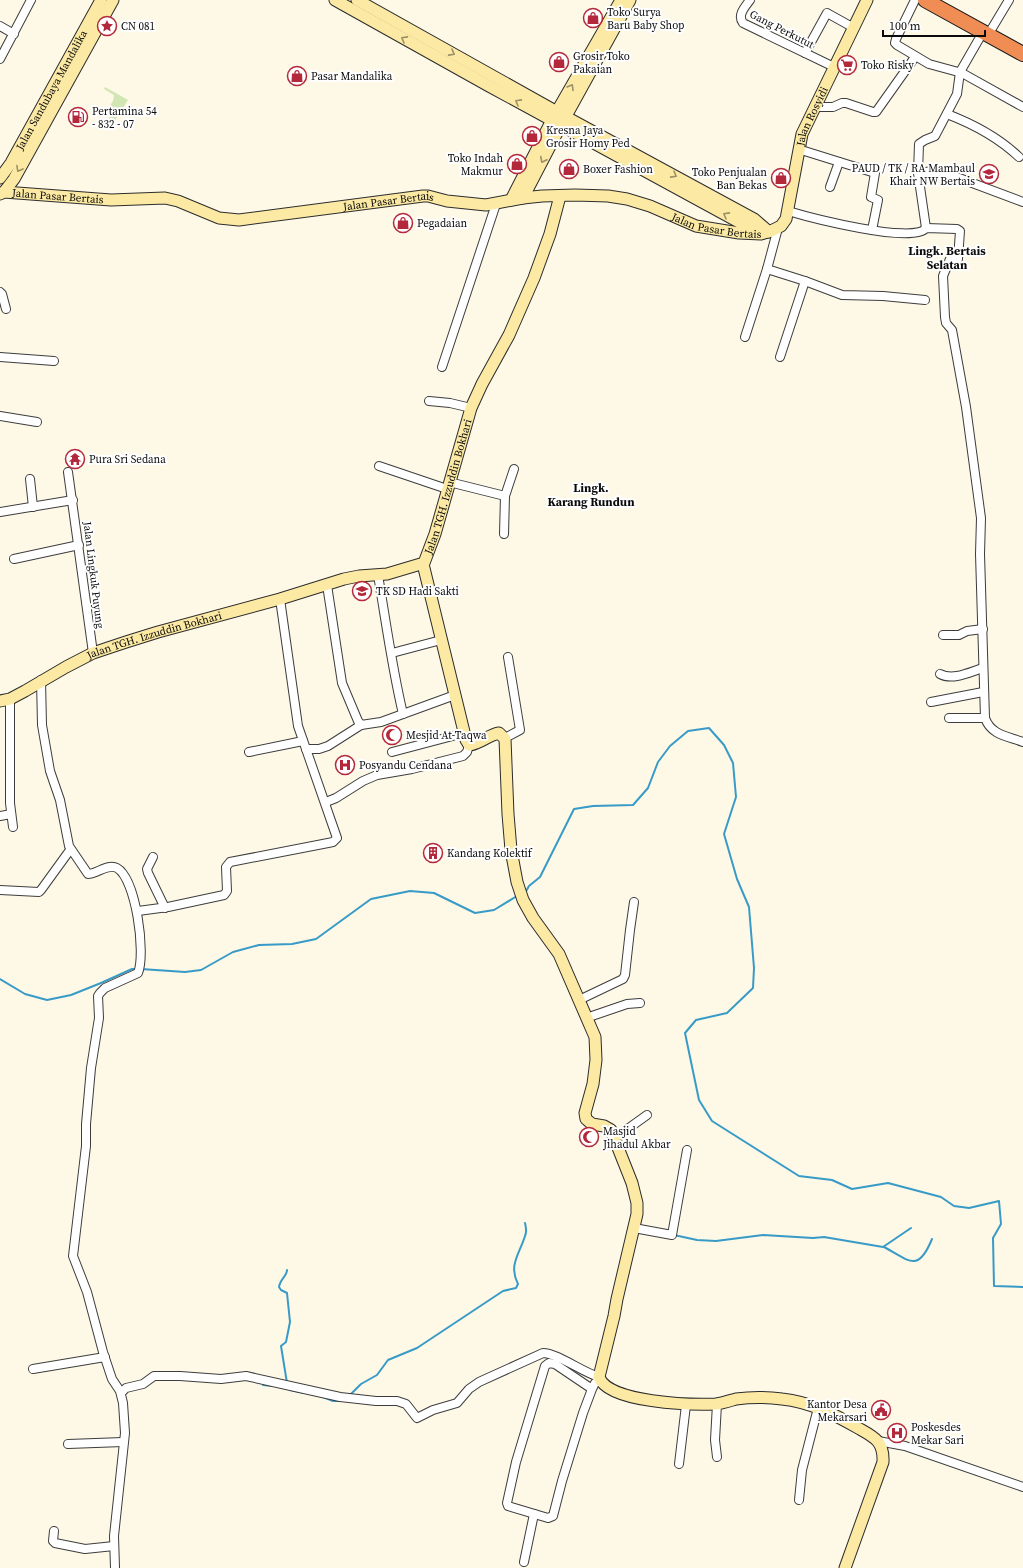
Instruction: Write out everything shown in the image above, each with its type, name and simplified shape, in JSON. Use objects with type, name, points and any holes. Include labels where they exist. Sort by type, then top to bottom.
[{"type":"highway","points":[[926,0],[1023,54]]},
{"type":"street","points":[[0,60],[31,0]]},
{"type":"street","name":"Jalan Sandubaya Mandalika","points":[[0,178],[30,139],[74,61],[101,0]]},
{"type":"street","points":[[74,61],[112,0]]},
{"type":"street","points":[[335,0],[559,118]]},
{"type":"street","points":[[357,0],[630,158],[754,219],[769,231],[767,269],[745,337]]},
{"type":"street","name":"Gang Perkutut","points":[[750,0],[740,15],[742,22],[834,67]]},
{"type":"street","name":"Jalan Rosyidi","points":[[769,231],[784,222],[788,210],[798,149],[802,134],[867,0]]},
{"type":"street","points":[[915,0],[896,41],[897,45],[929,64],[960,72],[1022,104]]},
{"type":"street","points":[[926,228],[918,173],[919,144],[934,136],[957,94],[960,72],[985,33],[1009,0]]},
{"type":"street","points":[[511,200],[559,118],[621,3]]},
{"type":"street","points":[[806,53],[827,12],[854,28]]},
{"type":"street","points":[[0,26],[14,34]]},
{"type":"street","points":[[814,107],[833,107],[846,103],[876,112],[915,57]]},
{"type":"street","points":[[947,114],[998,140],[1019,157]]},
{"type":"street","points":[[523,198],[559,118]]},
{"type":"street","points":[[2,193],[14,179],[30,139]]},
{"type":"street","points":[[798,149],[875,173],[872,197],[878,200],[872,230]]},
{"type":"street","points":[[830,187],[839,162]]},
{"type":"street","points":[[918,173],[933,171],[943,172],[1023,202]]},
{"type":"street","name":"Jalan Pasar Bertais","points":[[2,193],[111,200],[165,198],[178,201],[219,218],[239,220],[428,196],[447,201],[479,205],[496,204],[523,198],[590,195],[619,198],[650,206],[696,226],[739,234],[769,231]]},
{"type":"street","name":"Jalan TGH. Izzuddin Bokhari","points":[[5,700],[93,653],[158,632],[280,599],[344,579],[397,572],[422,564],[425,561],[435,534],[471,408],[482,384],[509,335],[534,278],[550,234],[560,196]]},
{"type":"street","points":[[442,367],[496,204]]},
{"type":"street","points":[[788,210],[819,220],[872,230],[901,233],[922,231],[926,228],[957,229],[960,232],[958,259],[950,259],[943,276],[945,317],[946,323],[952,330],[966,407],[981,518],[980,554],[983,629],[983,692],[985,718],[992,730],[1023,742]]},
{"type":"street","points":[[767,269],[842,295],[884,296],[925,300]]},
{"type":"street","points":[[780,357],[805,281]]},
{"type":"street","points":[[0,292],[2,294],[6,309]]},
{"type":"street","points":[[0,357],[54,361]]},
{"type":"street","points":[[429,401],[455,404],[471,408]]},
{"type":"street","points":[[0,416],[37,422]]},
{"type":"street","points":[[379,466],[448,486],[504,496]]},
{"type":"street","points":[[504,534],[504,496],[514,469]]},
{"type":"street","name":"Jalan Lingkuk Puyung","points":[[68,472],[93,653]]},
{"type":"street","points":[[30,479],[33,507]]},
{"type":"street","points":[[0,512],[73,500]]},
{"type":"street","points":[[14,559],[79,545]]},
{"type":"street","points":[[326,802],[336,798],[362,781],[377,775],[412,769],[463,756],[467,752],[469,745],[464,734],[422,564]]},
{"type":"street","points":[[378,575],[392,653],[393,669],[403,714]]},
{"type":"street","points":[[327,585],[342,683],[361,726]]},
{"type":"street","points":[[138,911],[165,908],[225,894],[227,889],[226,867],[231,861],[333,842],[337,838],[326,802],[315,777],[310,756],[304,745],[298,726],[280,599]]},
{"type":"street","points":[[943,635],[959,635],[967,631],[983,629]]},
{"type":"street","points":[[392,653],[441,640]]},
{"type":"street","points":[[505,738],[520,730],[508,657]]},
{"type":"street","points":[[940,674],[947,677],[954,677],[983,668]]},
{"type":"street","points":[[41,680],[41,705],[50,770],[60,800],[65,832],[70,850],[88,874],[110,867],[118,869],[123,874],[138,911],[140,937],[139,966],[137,974],[105,988],[98,996],[99,1018],[91,1068],[86,1124],[86,1146],[74,1236],[73,1260],[87,1292],[112,1379],[121,1393],[125,1433],[114,1536],[115,1568]]},
{"type":"street","points":[[931,702],[983,692]]},
{"type":"street","points":[[249,752],[304,745],[318,749],[328,746],[361,726],[376,723],[455,695]]},
{"type":"street","points":[[5,700],[13,827]]},
{"type":"street","points":[[949,718],[985,718]]},
{"type":"street","points":[[392,752],[464,734]]},
{"type":"street","points":[[469,745],[478,743],[497,734],[502,735],[505,738]]},
{"type":"street","points":[[505,738],[508,814],[511,850],[517,882],[523,900],[533,918],[559,954],[595,1037],[596,1060],[593,1084],[585,1116],[590,1123],[604,1126],[611,1130],[632,1184],[637,1208],[634,1228],[599,1378],[592,1389],[562,1481],[554,1515],[552,1518],[548,1518],[507,1505],[516,1462],[545,1366],[549,1362],[555,1364],[592,1389]]},
{"type":"street","points":[[0,816],[11,814]]},
{"type":"street","points":[[0,890],[38,892],[70,850]]},
{"type":"street","points":[[153,857],[147,869],[165,908]]},
{"type":"street","points":[[579,1000],[624,979],[626,975],[634,902]]},
{"type":"street","points":[[586,1018],[628,1004],[640,1004]]},
{"type":"street","points":[[615,1138],[647,1115]]},
{"type":"street","points":[[634,1228],[673,1234],[687,1150]]},
{"type":"street","points":[[121,1393],[126,1388],[143,1384],[154,1376],[221,1379],[246,1376],[340,1397],[401,1402],[406,1404],[417,1418],[433,1410],[457,1403],[469,1389],[479,1382],[543,1353],[551,1354],[599,1378],[607,1388],[622,1394],[686,1405],[717,1404],[738,1399],[760,1398],[796,1401],[836,1415],[878,1441],[905,1446],[1023,1487]]},
{"type":"street","points":[[33,1370],[105,1357]]},
{"type":"street","points":[[716,1457],[715,1440],[717,1404]]},
{"type":"street","points":[[679,1464],[686,1405]]},
{"type":"street","points":[[799,1500],[802,1470],[818,1408]]},
{"type":"street","points":[[845,1568],[883,1462],[882,1450],[878,1441]]},
{"type":"street","points":[[68,1444],[123,1442]]},
{"type":"street","points":[[524,1562],[534,1514]]},
{"type":"street","points":[[54,1531],[53,1541],[55,1543],[85,1549],[114,1546]]},
{"type":"green space","points":[[105,87],[128,100],[113,124],[109,119],[110,115],[106,112],[113,101],[114,95],[104,89]]},
{"type":"waterway","points":[[525,893],[529,886],[540,877],[574,809],[593,806],[633,805],[648,788],[658,762],[670,746],[688,731],[709,728],[724,745],[733,763],[736,797],[724,834],[737,879],[749,907],[754,968],[753,988],[727,1013],[696,1020],[685,1033],[699,1100],[712,1121],[799,1176],[832,1180],[852,1189],[888,1183],[941,1197],[954,1206],[969,1208],[999,1201],[1001,1224],[993,1238],[994,1286],[1023,1287]]},
{"type":"waterway","points":[[141,969],[185,972],[201,970],[233,952],[259,945],[292,944],[316,939],[371,899],[410,891],[434,893],[475,913],[494,910],[517,896]]},
{"type":"waterway","points":[[0,979],[25,994],[47,1000],[71,995],[132,969],[136,969]]},
{"type":"waterway","points":[[350,1395],[361,1384],[377,1375],[388,1360],[417,1348],[503,1291],[516,1288],[518,1284],[514,1271],[516,1259],[526,1234],[525,1223]]},
{"type":"waterway","points":[[674,1235],[697,1240],[716,1241],[763,1235],[813,1238],[824,1237],[883,1247],[911,1228]]},
{"type":"waterway","points":[[884,1247],[907,1260],[912,1261],[918,1260],[922,1257],[932,1239]]},
{"type":"waterway","points":[[287,1270],[279,1287],[287,1293],[290,1322],[286,1342],[281,1346],[287,1383]]},
{"type":"waterway","points":[[263,1385],[273,1386]]},
{"type":"waterway","points":[[290,1390],[304,1393]]},
{"type":"waterway","points":[[323,1397],[333,1401],[344,1401]]},
{"type":"place","name":"Toko Surya Baru Baby Shop","points":[[593,18]]},
{"type":"place","name":"CN 081","points":[[107,26]]},
{"type":"place","name":"Grosir Toko Pakaian","points":[[559,62]]},
{"type":"place","name":"Toko Risky","points":[[847,65]]},
{"type":"place","name":"Pasar Mandalika","points":[[297,76]]},
{"type":"place","name":"Pertamina 54 - 832 - 07","points":[[78,117]]},
{"type":"place","name":"Kresna Jaya Grosir Homy Ped","points":[[532,136]]},
{"type":"place","name":"Toko Indah Makmur","points":[[517,164]]},
{"type":"place","name":"Boxer Fashion","points":[[569,169]]},
{"type":"place","name":"PAUD / TK / RA Mambaul Khair NW Bertais","points":[[989,174]]},
{"type":"place","name":"Toko Penjualan Ban Bekas","points":[[781,178]]},
{"type":"place","name":"Pegadaian","points":[[403,223]]},
{"type":"place","name":"Pura Sri Sedana","points":[[75,459]]},
{"type":"place","name":"TK SD Hadi Sakti","points":[[362,591]]},
{"type":"place","name":"Mesjid At-Taqwa","points":[[392,735]]},
{"type":"place","name":"Posyandu Cendana","points":[[345,765]]},
{"type":"place","name":"Kandang Kolektif","points":[[433,853]]},
{"type":"place","name":"Masjid Jihadul Akbar","points":[[589,1137]]},
{"type":"place","name":"Kantor Desa Mekarsari","points":[[881,1410]]},
{"type":"place","name":"Poskesdes Mekar Sari","points":[[897,1433]]},
{"type":"district","name":"Lingk. Bertais Selatan","points":[[947,258]]},
{"type":"district","name":"Lingk. Karang Rundun","points":[[591,495]]}]
